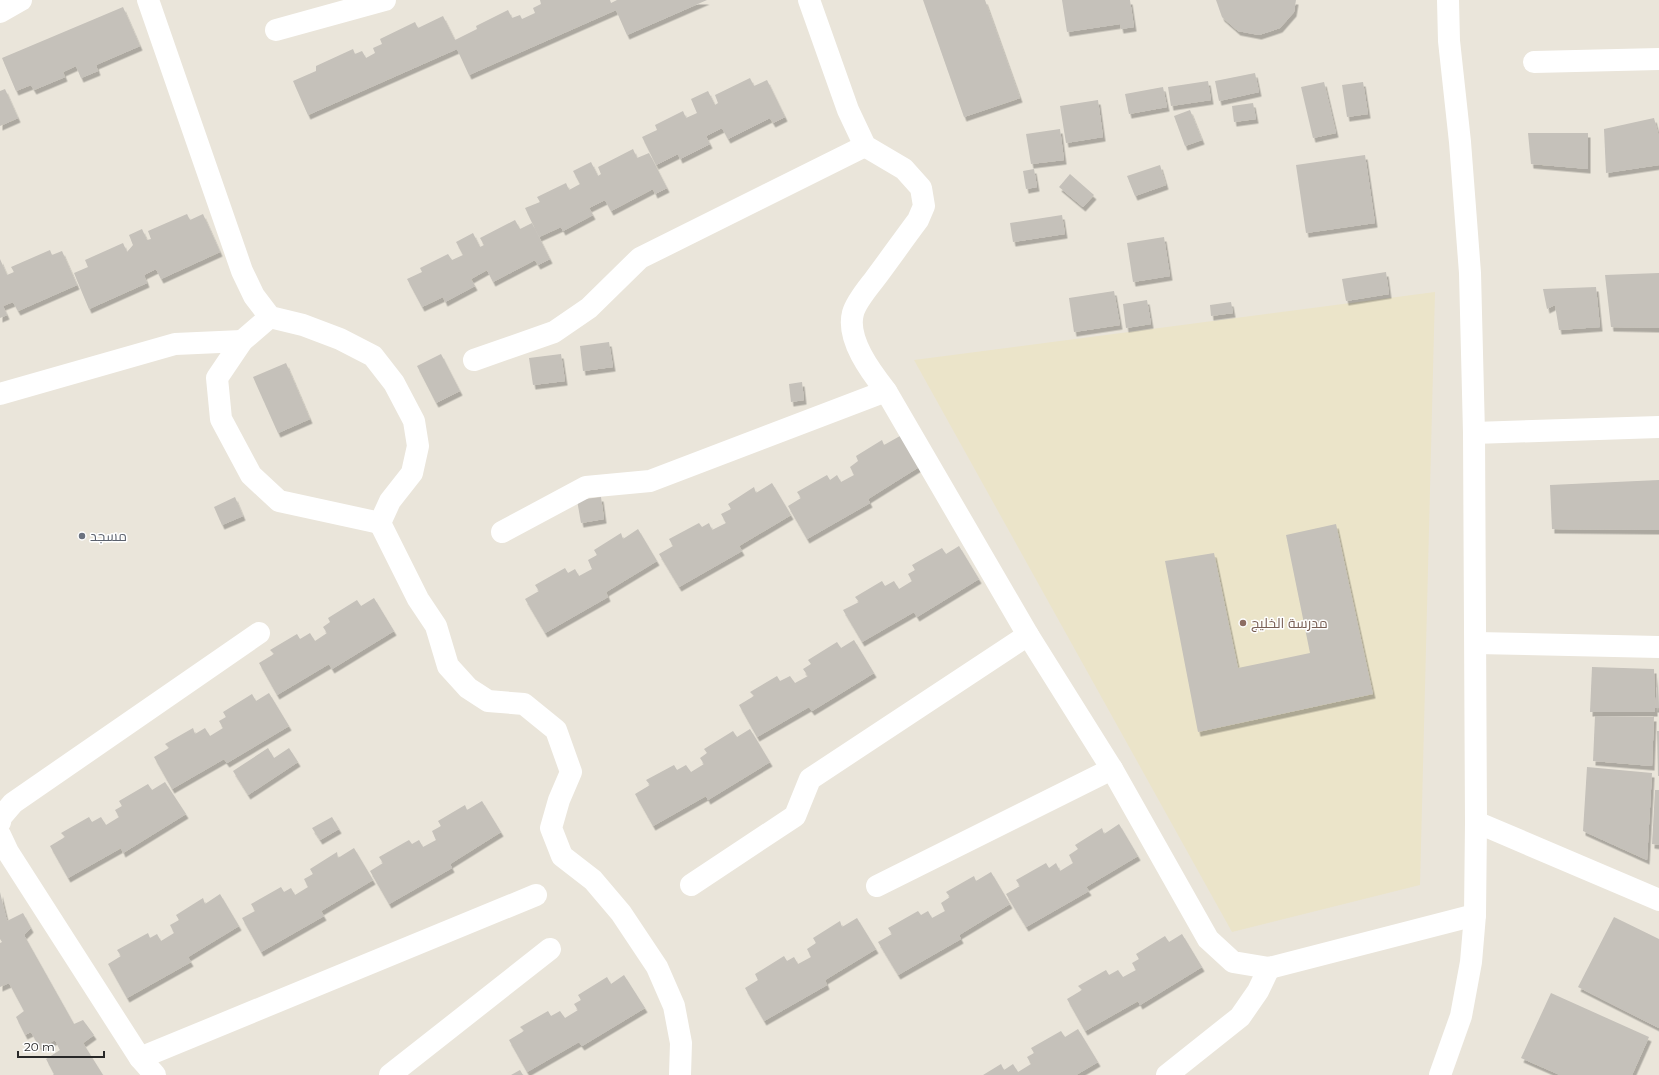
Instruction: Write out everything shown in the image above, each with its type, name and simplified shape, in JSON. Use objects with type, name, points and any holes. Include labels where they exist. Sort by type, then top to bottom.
[{"type":"street","points":[[0,12],[22,0]]},
{"type":"street","points":[[148,0],[242,272],[254,296],[270,317],[303,325],[340,339],[373,356],[394,382],[414,421],[418,446],[412,473],[390,501],[380,523]]},
{"type":"street","points":[[276,30],[385,0]]},
{"type":"street","points":[[809,0],[848,110],[865,146],[904,169],[921,188],[924,206],[918,220],[863,295],[853,313],[852,330],[858,348],[869,369],[886,390],[1028,635],[1112,769],[1208,939],[1233,962],[1269,968],[1475,915]]},
{"type":"street","points":[[1440,1075],[1461,1016],[1471,962],[1475,915],[1476,822],[1474,433],[1470,273],[1460,142],[1449,41],[1448,0]]},
{"type":"street","points":[[1534,62],[1659,59]]},
{"type":"street","points":[[474,360],[554,332],[589,308],[640,258],[865,146]]},
{"type":"street","points":[[270,317],[242,341],[217,378],[221,419],[251,475],[279,501],[380,523]]},
{"type":"street","points":[[0,394],[176,344],[242,341]]},
{"type":"street","points":[[502,532],[586,487],[650,481],[886,390]]},
{"type":"street","points":[[1474,433],[1659,426]]},
{"type":"street","points":[[380,523],[418,599],[436,626],[448,666],[468,688],[488,701],[524,704],[556,730],[571,772],[559,800],[551,828],[562,856],[593,880],[621,913],[657,967],[675,1014],[681,1043],[680,1075]]},
{"type":"street","points":[[0,822],[0,816],[13,803],[259,633]]},
{"type":"street","points":[[691,885],[795,816],[810,779],[1028,635]]},
{"type":"street","points":[[1476,643],[1659,647]]},
{"type":"street","points":[[877,886],[1112,769]]},
{"type":"street","points":[[1476,822],[1659,900]]},
{"type":"street","points":[[0,835],[8,852],[140,1058],[155,1075]]},
{"type":"street","points":[[140,1058],[536,896]]},
{"type":"street","points":[[390,1075],[550,949]]},
{"type":"street","points":[[1167,1075],[1240,1017],[1258,991],[1269,968]]},
{"type":"shaded area","name":"مدرسة الخليج","points":[[1435,292],[1420,885],[1232,932],[914,360]]},
{"type":"building","points":[[540,0],[610,0],[611,3],[617,0],[707,0],[627,35],[616,10],[469,75],[457,49],[308,115],[293,81],[316,71],[316,66],[353,49],[355,54],[362,51],[366,58],[375,53],[373,48],[382,44],[380,39],[415,22],[418,28],[443,16],[455,40],[477,29],[476,26],[508,10],[512,18],[520,15],[522,19],[535,13],[533,8],[541,4]]},
{"type":"building","points":[[923,0],[985,0],[1020,98],[964,117]]},
{"type":"building","points":[[1062,0],[1130,0],[1134,27],[1121,29],[1120,24],[1067,32]]},
{"type":"building","points":[[1216,0],[1296,0],[1294,12],[1280,28],[1259,35],[1238,31],[1222,17]]},
{"type":"building","points":[[123,7],[140,46],[96,65],[98,71],[81,78],[76,66],[63,72],[65,77],[34,90],[31,85],[16,91],[2,58]]},
{"type":"building","points":[[1255,73],[1259,92],[1219,101],[1215,81]]},
{"type":"building","points":[[750,78],[754,86],[767,80],[785,117],[773,123],[770,118],[728,139],[722,128],[706,136],[710,144],[680,159],[678,154],[656,165],[642,137],[657,130],[655,125],[683,111],[686,118],[697,113],[691,99],[708,91],[715,105],[718,103],[715,95]]},
{"type":"building","points":[[1208,81],[1211,100],[1171,106],[1168,87]]},
{"type":"building","points":[[1324,82],[1336,133],[1313,138],[1301,87]]},
{"type":"building","points":[[1363,82],[1368,114],[1347,117],[1342,85]]},
{"type":"building","points":[[1163,87],[1167,107],[1129,114],[1125,94]]},
{"type":"building","points":[[5,89],[18,118],[0,126],[0,91]]},
{"type":"building","points":[[1098,100],[1103,137],[1066,143],[1060,106]]},
{"type":"building","points":[[1253,103],[1256,119],[1234,122],[1232,106]]},
{"type":"building","points":[[1190,110],[1202,140],[1185,146],[1174,116]]},
{"type":"building","points":[[1654,118],[1659,137],[1659,165],[1606,173],[1604,129]]},
{"type":"building","points":[[1060,129],[1064,160],[1031,164],[1026,134]]},
{"type":"building","points":[[1528,133],[1588,133],[1588,169],[1531,164]]},
{"type":"building","points":[[633,149],[637,158],[649,153],[667,188],[655,194],[653,189],[611,211],[605,200],[589,208],[593,215],[563,231],[561,227],[539,237],[525,208],[540,202],[537,197],[566,183],[569,190],[580,184],[573,171],[591,162],[598,176],[601,174],[598,167]]},
{"type":"building","points":[[1365,155],[1375,223],[1306,233],[1296,165]]},
{"type":"building","points":[[1160,165],[1166,185],[1135,196],[1127,176]]},
{"type":"building","points":[[1034,169],[1037,187],[1026,189],[1023,171]]},
{"type":"building","points":[[1070,174],[1094,195],[1083,207],[1059,187]]},
{"type":"building","points":[[187,214],[190,220],[203,214],[220,252],[161,279],[156,269],[144,275],[147,283],[89,309],[74,273],[88,267],[85,260],[123,243],[127,252],[133,245],[129,235],[142,229],[147,240],[151,239],[148,231]]},
{"type":"building","points":[[1062,215],[1065,234],[1013,242],[1010,223]]},
{"type":"building","points":[[515,220],[520,229],[532,223],[550,259],[538,265],[535,260],[493,282],[487,270],[471,279],[475,286],[445,302],[443,297],[422,307],[407,279],[422,272],[420,268],[448,254],[452,260],[463,255],[456,242],[473,233],[480,247],[484,245],[480,238]]},
{"type":"building","points":[[1164,237],[1170,276],[1133,282],[1127,243]]},
{"type":"building","points":[[50,250],[52,255],[62,251],[77,285],[18,311],[13,302],[3,306],[7,315],[0,318],[0,259],[7,275],[14,272],[11,267]]},
{"type":"building","points":[[1386,272],[1389,294],[1346,301],[1342,279]]},
{"type":"building","points":[[1659,273],[1659,328],[1611,327],[1605,275]]},
{"type":"building","points":[[1596,287],[1600,327],[1559,330],[1555,305],[1547,309],[1543,289]]},
{"type":"building","points":[[1114,291],[1120,325],[1074,332],[1069,298]]},
{"type":"building","points":[[1147,300],[1151,324],[1126,328],[1123,304]]},
{"type":"building","points":[[1231,302],[1233,313],[1211,316],[1210,305]]},
{"type":"building","points":[[609,342],[613,367],[583,371],[580,346]]},
{"type":"building","points":[[441,354],[460,391],[436,403],[417,366]]},
{"type":"building","points":[[561,354],[565,381],[533,385],[529,358]]},
{"type":"building","points":[[286,363],[310,419],[278,433],[253,377]]},
{"type":"building","points":[[802,382],[804,400],[791,402],[789,384]]},
{"type":"building","points":[[900,436],[919,467],[868,499],[870,503],[807,539],[788,506],[801,498],[797,492],[827,475],[830,480],[837,475],[841,482],[854,475],[850,467],[858,461],[856,456],[882,440],[884,445]]},
{"type":"building","points":[[1659,480],[1659,530],[1552,529],[1550,485]]},
{"type":"building","points":[[772,483],[791,515],[739,546],[742,551],[679,587],[659,554],[673,546],[669,539],[699,523],[702,527],[709,523],[712,530],[726,523],[721,514],[731,509],[728,504],[754,487],[756,493]]},
{"type":"building","points":[[235,497],[243,516],[222,525],[214,507]]},
{"type":"building","points":[[601,497],[604,519],[581,523],[577,500]]},
{"type":"building","name":"مدرسة الخليج","points":[[1336,524],[1373,694],[1198,732],[1165,561],[1214,553],[1238,668],[1310,653],[1286,535]]},
{"type":"building","points":[[638,529],[657,561],[606,592],[608,597],[545,633],[525,599],[539,591],[535,585],[565,568],[568,573],[575,569],[579,576],[592,569],[588,560],[597,555],[594,550],[621,533],[623,539]]},
{"type":"building","points":[[959,546],[979,579],[917,617],[914,612],[862,642],[843,610],[859,602],[855,597],[882,581],[885,586],[894,581],[899,589],[912,581],[908,574],[915,570],[912,565],[942,548],[946,554]]},
{"type":"building","points":[[374,598],[394,631],[332,669],[329,664],[277,695],[259,663],[274,654],[270,650],[297,634],[300,639],[310,633],[315,641],[327,633],[323,627],[330,622],[328,618],[357,600],[361,606]]},
{"type":"building","points":[[854,640],[874,673],[812,711],[809,707],[757,737],[739,705],[754,696],[750,692],[777,676],[780,681],[790,676],[795,683],[808,676],[803,669],[811,664],[808,660],[837,642],[841,648]]},
{"type":"building","points":[[1592,667],[1654,669],[1655,712],[1590,712]]},
{"type":"building","points":[[1658,677],[1659,708],[1655,708]]},
{"type":"building","points":[[269,693],[289,726],[227,763],[224,759],[172,789],[154,757],[169,748],[165,744],[193,728],[195,734],[205,728],[210,736],[223,728],[219,721],[226,717],[223,712],[252,694],[256,701]]},
{"type":"building","points":[[1595,716],[1654,717],[1652,766],[1593,761]]},
{"type":"building","points":[[750,729],[770,762],[708,800],[706,796],[653,826],[635,794],[650,785],[646,780],[674,765],[677,770],[686,765],[691,772],[704,764],[700,758],[707,753],[704,749],[733,731],[737,737]]},
{"type":"building","points":[[1657,731],[1659,731],[1659,776],[1658,776]]},
{"type":"building","points":[[268,748],[274,758],[289,748],[298,762],[248,795],[233,771]]},
{"type":"building","points":[[1587,767],[1652,773],[1647,860],[1583,831]]},
{"type":"building","points":[[165,782],[186,814],[123,853],[121,848],[68,878],[50,846],[65,837],[61,833],[89,817],[92,822],[101,817],[106,825],[119,817],[115,810],[122,806],[119,801],[148,784],[152,790]]},
{"type":"building","points":[[1655,790],[1659,790],[1659,845],[1652,844]]},
{"type":"building","points":[[482,801],[501,832],[450,864],[452,868],[389,904],[370,871],[383,863],[379,857],[409,840],[412,844],[419,840],[423,847],[436,840],[432,831],[441,826],[438,821],[465,805],[467,810]]},
{"type":"building","points":[[332,817],[339,829],[320,840],[312,828]]},
{"type":"building","points":[[1119,824],[1138,856],[1086,887],[1089,891],[1026,927],[1006,894],[1020,886],[1016,880],[1046,863],[1049,868],[1056,863],[1060,871],[1073,863],[1069,855],[1078,849],[1075,845],[1102,828],[1104,834]]},
{"type":"building","points":[[354,848],[373,880],[321,911],[324,916],[261,952],[242,918],[255,911],[251,904],[281,887],[284,892],[291,888],[295,895],[308,887],[304,879],[313,874],[310,869],[337,852],[338,858]]},
{"type":"building","points":[[991,872],[1010,904],[959,935],[961,939],[898,975],[878,942],[892,934],[888,928],[918,911],[921,915],[928,911],[932,918],[945,911],[941,903],[950,897],[946,892],[974,876],[976,881]]},
{"type":"building","points":[[0,892],[7,921],[23,913],[31,928],[24,935],[74,1024],[83,1020],[94,1035],[83,1043],[103,1075],[53,1075],[54,1074],[46,1059],[60,1050],[55,1040],[40,1048],[31,1032],[25,1035],[16,1017],[24,1011],[9,983],[0,987],[0,943],[2,942],[0,939]]},
{"type":"building","points":[[220,894],[239,926],[188,957],[191,962],[127,998],[108,964],[121,956],[117,950],[148,933],[150,938],[157,934],[161,941],[174,933],[170,925],[179,920],[176,915],[203,898],[205,904]]},
{"type":"building","points":[[1614,917],[1659,939],[1659,1028],[1578,987]]},
{"type":"building","points":[[857,918],[876,949],[825,980],[827,985],[764,1021],[745,988],[758,980],[755,974],[784,956],[787,961],[794,957],[798,964],[811,957],[807,949],[816,943],[813,938],[840,921],[842,927]]},
{"type":"building","points":[[1182,934],[1202,967],[1140,1005],[1138,1001],[1085,1031],[1067,999],[1082,990],[1078,986],[1106,970],[1109,975],[1118,970],[1123,977],[1136,970],[1132,963],[1139,959],[1136,954],[1165,936],[1169,942]]},
{"type":"building","points":[[624,975],[645,1008],[582,1046],[579,1042],[527,1072],[509,1040],[524,1031],[520,1027],[548,1011],[551,1016],[560,1011],[565,1018],[578,1010],[574,1004],[581,1000],[578,995],[607,977],[611,984]]},
{"type":"building","points":[[1551,993],[1649,1037],[1632,1075],[1560,1075],[1521,1058]]},
{"type":"building","points":[[1078,1029],[1098,1062],[1076,1075],[983,1075],[1001,1064],[1004,1070],[1013,1064],[1018,1072],[1031,1064],[1027,1057],[1034,1053],[1031,1048],[1061,1031],[1065,1037]]},
{"type":"building","points":[[520,1070],[523,1075],[511,1075]]},
{"type":"place","name":"مسجد","points":[[82,536]]},
{"type":"place","name":"مدرسة الخليج","points":[[1243,623]]}]
